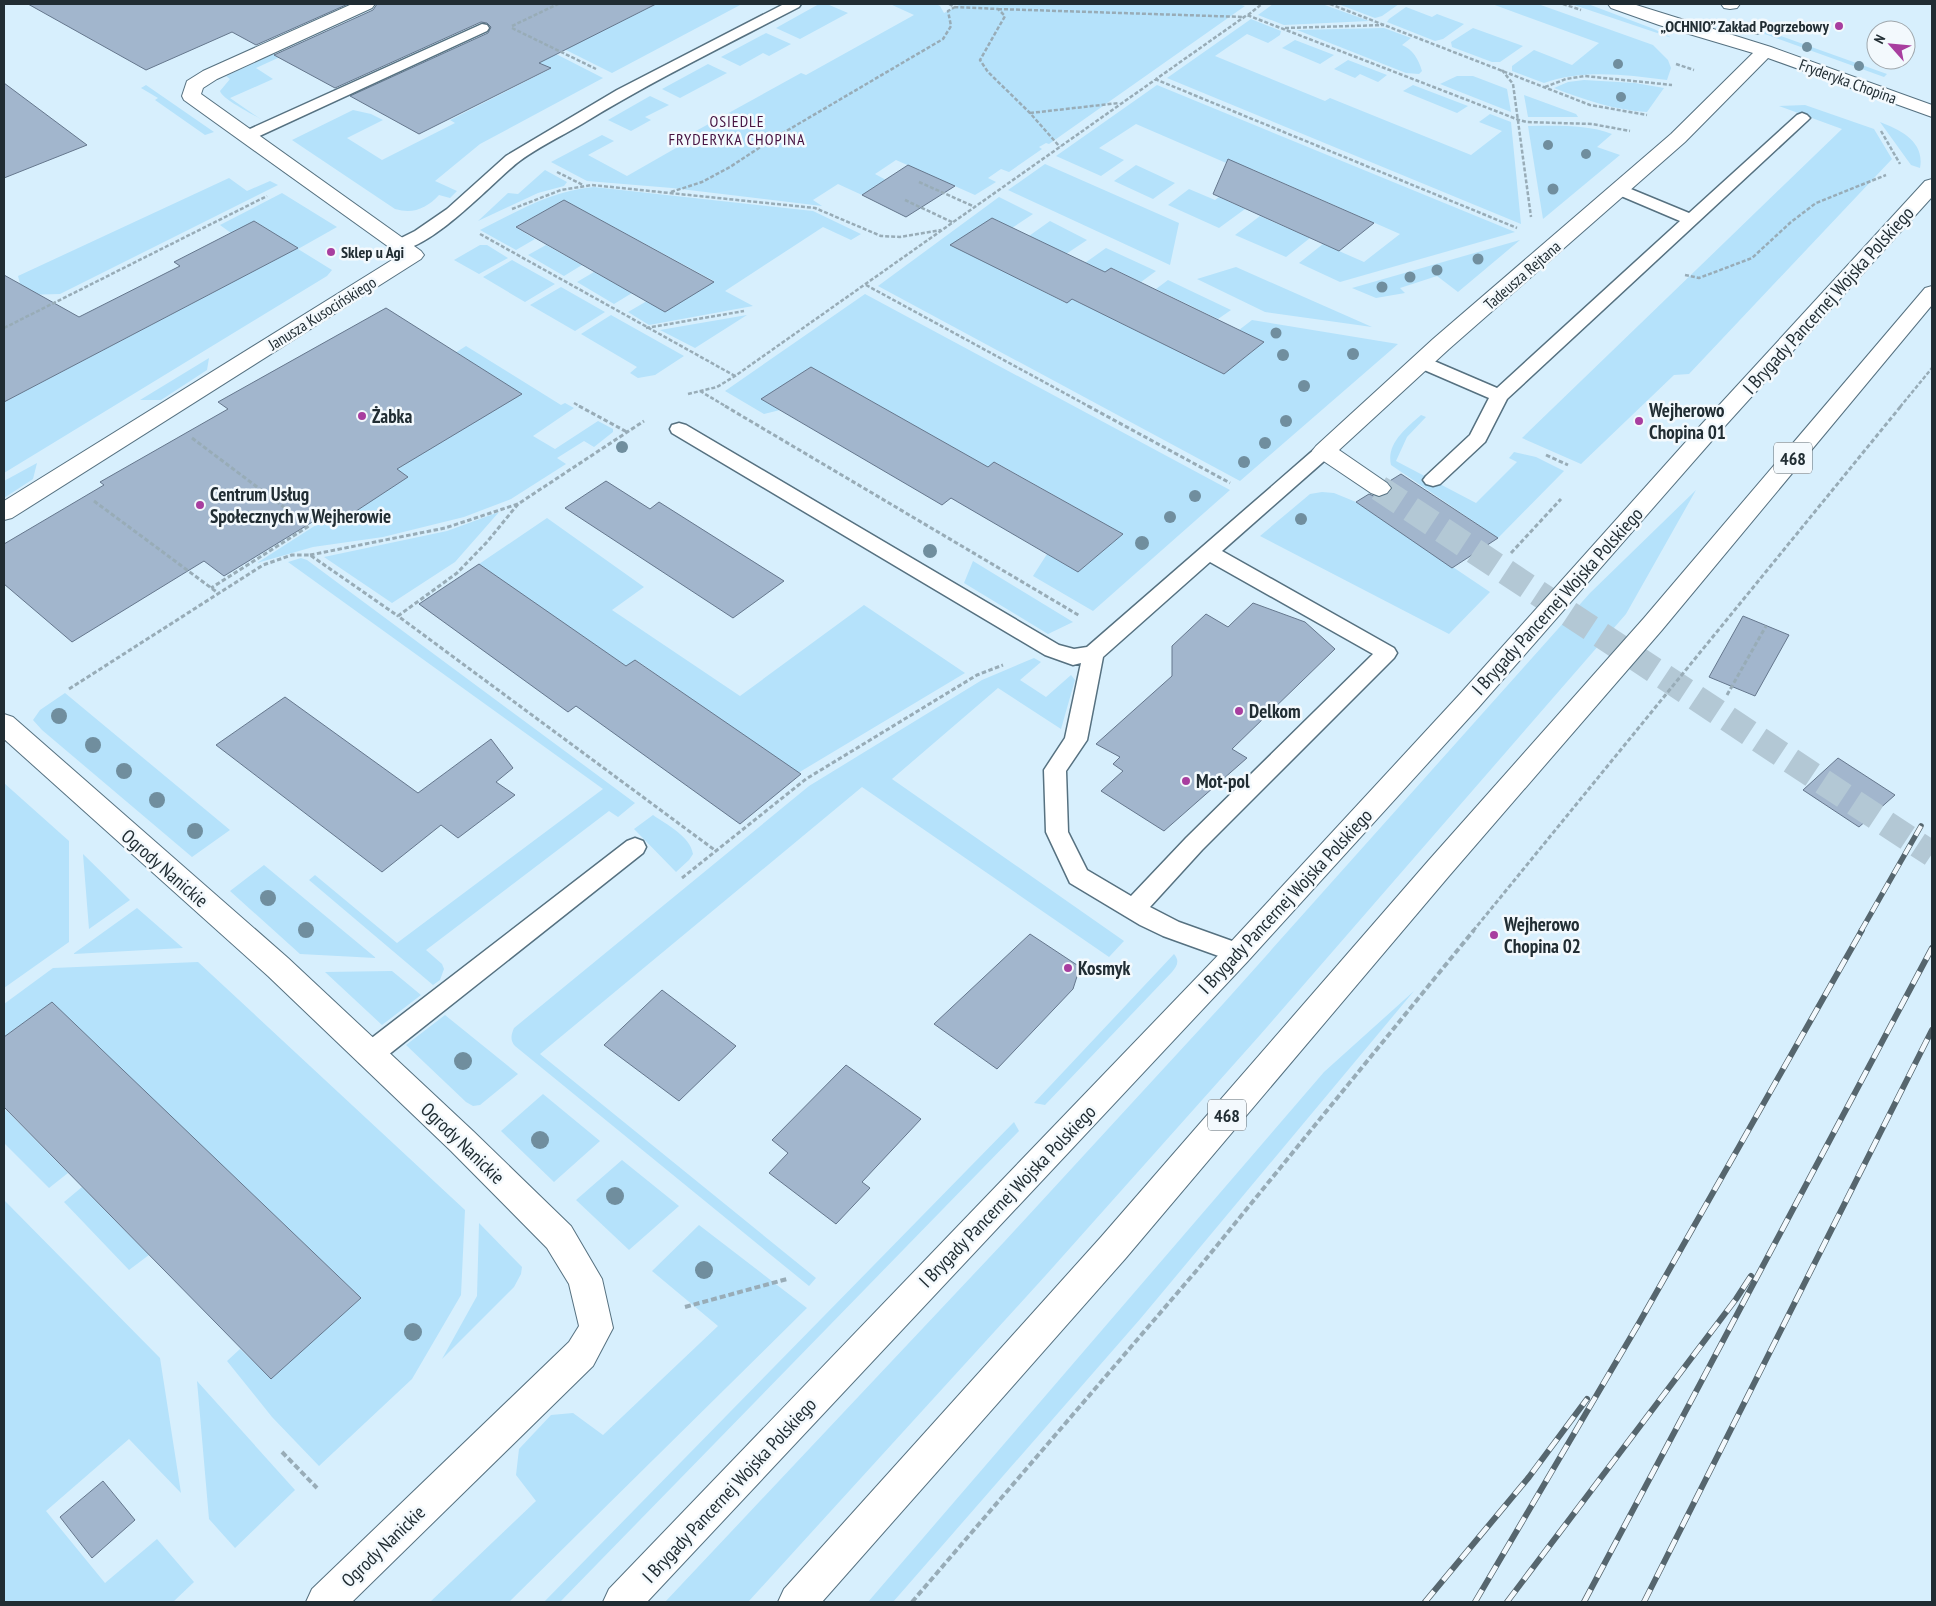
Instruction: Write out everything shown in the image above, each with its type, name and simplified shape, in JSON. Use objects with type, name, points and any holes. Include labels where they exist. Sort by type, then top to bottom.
[{"type":"street","points":[[366,4],[210,75],[194,85],[191,96],[401,246]]},
{"type":"street","name":"Fryderyka Chopina","points":[[1617,4],[1665,21],[1765,51],[1932,111]]},
{"type":"street","name":"Fryderyka Chopina","points":[[1660,4],[1737,35],[1765,51]]},
{"type":"street","name":"Tadeusza Rejtana","points":[[1324,451],[1421,362],[1678,138],[1765,51]]},
{"type":"street","name":"I Brygady Pancernej Wojska Polskiego","points":[[622,1602],[1238,953],[1462,708],[1708,431],[1932,185]]},
{"type":"street","name":"Janusza Kusocińskiego","points":[[4,512],[414,255],[401,246]]},
{"type":"street","name":"468","points":[[797,1602],[1113,1248],[1432,876],[1653,624],[1932,292]]},
{"type":"street","points":[[1324,451],[1379,488]]},
{"type":"street","name":"Ogrody Nanickie","points":[[4,724],[278,967],[462,1141],[559,1237],[585,1279],[596,1328],[581,1354],[325,1602]]},
{"type":"lane","points":[[401,246],[421,235],[453,212],[512,159],[633,87],[794,4]]},
{"type":"lane","points":[[247,136],[482,28]]},
{"type":"lane","points":[[1433,480],[1478,438],[1499,396],[1802,118]]},
{"type":"lane","points":[[1620,190],[1692,220]]},
{"type":"lane","points":[[1421,362],[1499,396]]},
{"type":"lane","points":[[679,429],[1052,650],[1073,657],[1093,654],[1324,451]]},
{"type":"lane","points":[[1141,914],[1194,844],[1387,652],[1208,552]]},
{"type":"lane","points":[[1093,654],[1076,740],[1055,770],[1057,832],[1078,876],[1141,914],[1171,929],[1238,953]]},
{"type":"lane","points":[[369,1055],[634,847]]},
{"type":"path","points":[[949,4],[998,9],[1246,16],[1282,28],[1519,120],[1608,125],[1638,133]]},
{"type":"path","points":[[682,396],[717,387],[735,376],[1262,4]]},
{"type":"path","points":[[1330,4],[1603,109],[1653,115]]},
{"type":"path","points":[[670,193],[702,182],[730,167],[771,140],[943,39],[951,32],[953,25],[948,11],[955,6]]},
{"type":"path","points":[[998,9],[1005,16],[980,60],[988,72],[1030,113],[1060,147]]},
{"type":"path","points":[[1282,28],[1386,25]]},
{"type":"path","points":[[510,27],[633,87]]},
{"type":"path","points":[[1502,70],[1513,84],[1532,224]]},
{"type":"path","points":[[1544,87],[1566,79],[1585,76],[1672,85]]},
{"type":"path","points":[[1155,79],[1524,230]]},
{"type":"path","points":[[1030,113],[1120,103]]},
{"type":"path","points":[[1880,128],[1898,164],[1905,167]]},
{"type":"path","points":[[551,169],[583,185]]},
{"type":"path","points":[[1643,265],[1699,278],[1752,258],[1791,222],[1816,203],[1886,175]]},
{"type":"path","points":[[919,182],[975,207]]},
{"type":"path","points":[[506,212],[551,192],[583,185],[815,208],[881,236],[900,237],[944,230]]},
{"type":"path","points":[[4,328],[268,196]]},
{"type":"path","points":[[905,200],[954,222]]},
{"type":"path","points":[[479,233],[735,376]]},
{"type":"path","points":[[866,285],[1231,484]]},
{"type":"path","points":[[646,328],[744,311]]},
{"type":"path","points":[[912,1602],[1197,1270],[1932,368]]},
{"type":"path","points":[[700,391],[1082,618]]},
{"type":"path","points":[[574,403],[627,432]]},
{"type":"path","points":[[69,689],[263,565],[292,555],[310,555],[445,528],[518,504],[650,416]]},
{"type":"path","points":[[185,433],[309,526],[211,588]]},
{"type":"path","points":[[1546,455],[1568,465]]},
{"type":"path","points":[[88,496],[218,594]]},
{"type":"path","points":[[1511,553],[1561,499]]},
{"type":"path","points":[[398,616],[457,573],[487,542],[518,504]]},
{"type":"path","points":[[310,555],[398,616],[716,851]]},
{"type":"path","points":[[1727,695],[1766,626]]},
{"type":"path","points":[[682,878],[806,779],[977,675],[1002,665]]},
{"type":"path","points":[[685,1307],[787,1279]]},
{"type":"path","points":[[282,1452],[317,1488]]},
{"type":"shaded area","points":[[656,4],[742,4],[612,73],[520,27],[581,41]]},
{"type":"shaded area","points":[[819,4],[827,4],[848,13],[800,39],[776,28]]},
{"type":"shaded area","points":[[890,4],[936,4],[940,6],[944,13],[961,4],[1238,4],[1245,6],[1049,144],[1046,143],[1039,147],[1042,149],[1009,172],[1001,169],[988,178],[996,182],[975,195],[896,160],[875,174],[886,180],[862,195],[838,184],[813,200],[822,206],[672,188],[587,181],[551,162],[602,135],[614,141],[588,155],[627,176],[690,140],[685,137],[801,73],[806,75],[914,15]]},
{"type":"shaded area","points":[[1273,4],[1322,4],[1369,21],[1284,25],[1258,15]]},
{"type":"shaded area","points":[[1338,4],[1399,4],[1382,16],[1375,18]]},
{"type":"shaded area","points":[[1492,4],[1538,4],[1653,45],[1668,60],[1671,68],[1667,80],[1605,74],[1574,76],[1544,83],[1512,71],[1512,66],[1534,50],[1572,65],[1599,43]]},
{"type":"shaded area","points":[[1571,4],[1588,4],[1654,29],[1672,38]]},
{"type":"shaded area","points":[[1406,7],[1432,17],[1437,14],[1464,24],[1443,39],[1435,41],[1387,22]]},
{"type":"shaded area","points":[[1251,19],[1281,31],[1280,35],[1268,43],[1247,34],[1215,56],[1325,101],[1330,98],[1471,155],[1502,131],[1479,122],[1490,114],[1511,122],[1521,224],[1167,78]]},
{"type":"shaded area","points":[[1742,22],[1866,66],[1866,70],[1876,70],[1887,74],[1884,77],[1740,24]]},
{"type":"shaded area","points":[[1384,28],[1411,38],[1402,45],[1409,49],[1417,58],[1422,71],[1419,74],[1406,73],[1297,30]]},
{"type":"shaded area","points":[[1473,28],[1523,46],[1500,62],[1492,62],[1452,47],[1451,42]]},
{"type":"shaded area","points":[[511,31],[603,78],[480,144],[435,181],[457,191],[450,198],[439,195],[429,204],[419,209],[408,211],[395,209],[292,140],[353,110],[371,114],[383,120],[347,138],[382,160],[455,123],[450,120],[550,69],[514,50]]},
{"type":"shaded area","points":[[766,33],[791,44],[769,56],[763,53],[740,66],[721,57]]},
{"type":"shaded area","points":[[1295,40],[1334,55],[1320,64],[1282,48]]},
{"type":"shaded area","points":[[274,54],[280,57],[256,68],[273,79],[230,98],[262,120],[232,103],[220,91],[230,79],[226,76]]},
{"type":"shaded area","points":[[1348,60],[1387,75],[1378,82],[1360,74],[1355,78],[1334,69]]},
{"type":"shaded area","points":[[708,64],[727,73],[680,98],[662,89]]},
{"type":"shaded area","points":[[1457,76],[1473,76],[1507,89],[1511,112],[1440,84]]},
{"type":"shaded area","points":[[1584,80],[1635,83],[1664,88],[1647,112],[1600,104],[1554,88],[1568,82]]},
{"type":"shaded area","points":[[146,85],[214,132],[205,135],[155,100],[158,98],[141,88]]},
{"type":"shaded area","points":[[1157,85],[1515,232],[1340,282],[1299,263],[1323,244],[1364,262],[1400,234],[1252,169],[1247,172],[1136,124],[1099,148],[1124,160],[1101,176],[1056,156]]},
{"type":"shaded area","points":[[1413,85],[1468,106],[1457,113],[1403,91]]},
{"type":"shaded area","points":[[1524,95],[1576,114],[1578,117],[1528,117]]},
{"type":"shaded area","points":[[650,96],[669,105],[645,117],[651,120],[631,131],[608,120]]},
{"type":"shaded area","points":[[1805,105],[1874,129],[1892,159],[1689,374],[1674,375],[1581,464],[1522,438],[1842,129],[1779,106]]},
{"type":"shaded area","points":[[1880,122],[1910,138],[1919,151],[1921,159],[1920,168],[1911,165]]},
{"type":"shaded area","points":[[1528,126],[1581,127],[1612,134],[1597,147],[1620,155],[1543,219]]},
{"type":"shaded area","points":[[1045,164],[1179,223],[1170,265],[1008,190]]},
{"type":"shaded area","points":[[1136,165],[1175,183],[1153,199],[1114,181]]},
{"type":"shaded area","points":[[545,170],[567,182],[564,186],[538,193],[478,221],[508,193],[518,194]]},
{"type":"shaded area","points":[[229,178],[247,191],[270,181],[278,185],[60,294],[23,295],[18,276]]},
{"type":"shaded area","points":[[594,187],[813,211],[861,234],[851,240],[823,227],[725,291],[753,306],[649,325],[628,312],[647,301],[714,281],[564,200],[515,227],[535,239],[516,250],[480,230],[549,197],[578,189]]},
{"type":"shaded area","points":[[1189,189],[1215,200],[1219,197],[1245,209],[1219,228],[1168,205]]},
{"type":"shaded area","points":[[282,193],[337,227],[298,249],[332,270],[327,276],[4,473],[4,402],[222,288],[292,245],[255,221],[231,233],[220,225]]},
{"type":"shaded area","points":[[999,197],[1033,214],[1012,228],[992,218],[951,245],[1066,303],[1072,299],[1224,374],[1264,342],[1239,330],[1252,320],[1398,344],[1240,481],[878,286]]},
{"type":"shaded area","points":[[1260,216],[1310,238],[1286,257],[1235,235]]},
{"type":"shaded area","points":[[1050,221],[1087,240],[1066,254],[1029,236]]},
{"type":"shaded area","points":[[1520,240],[1458,292],[1437,276],[1400,288],[1405,293],[1376,298],[1352,288]]},
{"type":"shaded area","points":[[480,245],[487,245],[508,258],[479,274],[454,260]]},
{"type":"shaded area","points":[[546,245],[582,265],[564,276],[528,255]]},
{"type":"shaded area","points":[[1106,248],[1156,271],[1141,282],[1112,268],[1105,272],[1085,263]]},
{"type":"shaded area","points":[[512,260],[555,284],[525,302],[483,277]]},
{"type":"shaded area","points":[[1236,267],[1372,327],[1265,312],[1197,279]]},
{"type":"shaded area","points":[[594,272],[632,293],[614,304],[577,282]]},
{"type":"shaded area","points":[[1168,280],[1231,310],[1218,319],[1156,289]]},
{"type":"shaded area","points":[[561,287],[605,312],[575,331],[530,305]]},
{"type":"shaded area","points":[[865,294],[1230,490],[1093,611],[1033,576],[1047,554],[1078,572],[1123,534],[995,462],[988,467],[811,367],[762,399],[780,410],[764,414],[725,391]]},
{"type":"shaded area","points":[[611,315],[684,356],[655,375],[638,378],[630,373],[637,367],[581,334]]},
{"type":"shaded area","points":[[747,315],[695,348],[660,330]]},
{"type":"shaded area","points":[[466,346],[561,405],[565,403],[574,408],[533,436],[555,449],[598,421],[613,429],[613,432],[594,447],[584,441],[557,458],[566,464],[511,499],[464,517],[383,537],[313,547],[257,563],[316,525],[218,454],[282,475],[344,519],[408,477],[397,469],[521,394],[455,353]]},
{"type":"shaded area","points":[[209,358],[207,370],[161,400],[140,400]]},
{"type":"shaded area","points":[[1421,415],[1426,417],[1407,437],[1396,461],[1476,503],[1517,462],[1509,458],[1514,452],[1536,457],[1564,471],[1498,538],[1391,465],[1390,457],[1394,443]]},
{"type":"shaded area","points":[[37,463],[33,479],[4,498],[4,481]]},
{"type":"shaded area","points":[[1696,490],[1626,614],[1260,1035],[1046,1275],[748,1602],[665,1602],[1004,1242],[1223,1004],[1590,593]]},
{"type":"shaded area","points":[[1334,493],[1356,502],[1490,592],[1449,634],[1260,536],[1310,494]]},
{"type":"shaded area","points":[[499,512],[455,562],[392,603],[324,557],[447,531]]},
{"type":"shaded area","points":[[547,518],[644,587],[612,610],[740,696],[864,605],[965,673],[798,773],[636,660],[626,666],[479,564]]},
{"type":"shaded area","points":[[301,558],[307,560],[635,803],[618,817],[609,811],[426,950],[442,964],[444,969],[440,980],[433,985],[309,880],[315,875],[397,943],[603,789],[288,562]]},
{"type":"shaded area","points":[[973,561],[1073,622],[1048,634],[964,583]]},
{"type":"shaded area","points":[[1034,658],[1041,662],[1020,680],[1046,697],[1071,675],[1075,680],[1061,729],[998,688],[892,779],[1124,941],[1109,957],[862,787],[540,1054],[816,1278],[809,1286],[515,1046],[512,1040],[514,1028],[809,786],[982,680]]},
{"type":"shaded area","points":[[65,693],[230,830],[192,857],[42,730],[33,720],[40,710]]},
{"type":"shaded area","points":[[4,783],[69,841],[69,942],[4,988]]},
{"type":"shaded area","points":[[653,815],[683,836],[691,848],[693,854],[676,872],[634,829]]},
{"type":"shaded area","points":[[83,854],[130,900],[89,929]]},
{"type":"shaded area","points":[[264,865],[376,958],[300,954],[230,891]]},
{"type":"shaded area","points":[[137,908],[183,948],[73,954]]},
{"type":"shaded area","points":[[1174,954],[1177,963],[1172,972],[1045,1105],[1034,1103]]},
{"type":"shaded area","points":[[198,962],[465,1210],[461,1295],[412,1379],[319,1466],[272,1417],[227,1361],[240,1349],[271,1378],[361,1298],[52,1003],[4,1037],[4,1004],[53,968]]},
{"type":"shaded area","points":[[392,971],[421,995],[382,1025],[325,972]]},
{"type":"shaded area","points":[[1414,991],[1141,1318],[893,1602],[868,1602],[1324,1072]]},
{"type":"shaded area","points":[[445,1015],[518,1074],[480,1105],[473,1106],[466,1102],[406,1045]]},
{"type":"shaded area","points":[[543,1094],[600,1141],[554,1182],[501,1131]]},
{"type":"shaded area","points":[[6,1110],[68,1173],[49,1188],[4,1143],[4,1111]]},
{"type":"shaded area","points":[[1014,1122],[1019,1131],[560,1602],[544,1602]]},
{"type":"shaded area","points":[[622,1160],[679,1206],[629,1250],[576,1200]]},
{"type":"shaded area","points":[[82,1187],[149,1255],[129,1270],[64,1202]]},
{"type":"shaded area","points":[[4,1200],[160,1358],[181,1493],[129,1439],[46,1511],[105,1583],[157,1539],[194,1582],[173,1602],[4,1602]]},
{"type":"shaded area","points":[[479,1223],[522,1267],[521,1274],[514,1287],[442,1359],[477,1296]]},
{"type":"shaded area","points":[[699,1225],[807,1308],[509,1602],[430,1602],[536,1501],[516,1475],[519,1449],[551,1415],[573,1413],[603,1435],[718,1326],[652,1271]]},
{"type":"shaded area","points":[[197,1381],[295,1490],[235,1548],[209,1519]]},
{"type":"building","points":[[28,4],[348,4],[256,45],[232,32],[146,70]]},
{"type":"building","points":[[377,4],[656,4],[539,63],[551,68],[419,134],[350,96],[488,33],[491,27],[487,23],[481,22],[335,88],[274,55],[373,10]]},
{"type":"building","points":[[4,83],[87,145],[4,178]]},
{"type":"building","points":[[1228,159],[1374,223],[1339,251],[1213,194]]},
{"type":"building","points":[[908,165],[955,186],[906,217],[862,195]]},
{"type":"building","points":[[564,200],[714,282],[665,312],[516,227]]},
{"type":"building","points":[[992,218],[1105,272],[1111,268],[1264,342],[1224,374],[1072,299],[1067,303],[950,245]]},
{"type":"building","points":[[254,221],[298,248],[4,402],[4,275],[79,317],[180,266],[174,262]]},
{"type":"building","points":[[386,308],[522,394],[397,469],[408,477],[344,519],[332,510],[224,576],[204,561],[72,642],[4,584],[4,544],[104,485],[100,482],[228,409],[218,402]]},
{"type":"building","points":[[811,367],[988,467],[994,462],[1123,534],[1078,572],[951,498],[942,505],[761,399]]},
{"type":"building","points":[[1401,474],[1498,538],[1452,568],[1356,502],[1369,494],[1378,498],[1388,495],[1393,488],[1388,482]]},
{"type":"building","points":[[606,481],[650,509],[659,502],[784,581],[733,618],[565,508]]},
{"type":"building","points":[[479,564],[626,666],[635,660],[801,774],[740,824],[576,706],[568,712],[419,604]]},
{"type":"building","points":[[1253,603],[1305,622],[1335,649],[1232,749],[1247,758],[1164,831],[1101,791],[1123,771],[1113,764],[1120,757],[1096,744],[1172,676],[1172,646],[1206,614],[1228,627]]},
{"type":"building","points":[[1743,616],[1789,635],[1755,696],[1709,677]]},
{"type":"building","points":[[285,697],[418,793],[491,739],[513,768],[496,782],[515,795],[458,838],[441,825],[382,872],[216,745]]},
{"type":"building","points":[[1838,758],[1895,795],[1859,827],[1803,790]]},
{"type":"building","points":[[1030,934],[1080,967],[1073,989],[997,1069],[934,1024]]},
{"type":"building","points":[[662,990],[736,1046],[679,1101],[604,1045]]},
{"type":"building","points":[[52,1002],[361,1298],[271,1379],[4,1107],[4,1037]]},
{"type":"building","points":[[846,1065],[921,1119],[862,1182],[870,1188],[836,1224],[769,1173],[788,1153],[772,1140]]},
{"type":"building","points":[[103,1481],[135,1520],[92,1558],[60,1517]]},
{"type":"tunnel","points":[[1379,488],[1932,854]]},
{"type":"railway","points":[[1861,931],[1921,826]]},
{"type":"railway","points":[[1475,1602],[1639,1323],[1862,930]]},
{"type":"railway","points":[[1584,1602],[1932,948]]},
{"type":"railway","points":[[1644,1602],[1932,1030]]},
{"type":"railway","points":[[1507,1602],[1736,1299],[1751,1276]]},
{"type":"railway","points":[[1425,1602],[1529,1477],[1587,1399]]},
{"type":"place","name":"„OCHNIO” Zakład Pogrzebowy","points":[[1839,26]]},
{"type":"place","name":"Sklep u Agi","points":[[331,252]]},
{"type":"place","name":"Żabka","points":[[362,416]]},
{"type":"place","name":"Wejherowo Chopina 01","points":[[1639,421]]},
{"type":"place","name":"Centrum Usług Społecznych w Wejherowie","points":[[200,505]]},
{"type":"place","name":"Delkom","points":[[1239,711]]},
{"type":"place","name":"Mot-pol","points":[[1186,781]]},
{"type":"place","name":"Wejherowo Chopina 02","points":[[1494,935]]},
{"type":"place","name":"Kosmyk","points":[[1068,968]]},
{"type":"district","name":"OSIEDLE FRYDERYKA CHOPINA","points":[[737,130]]}]
